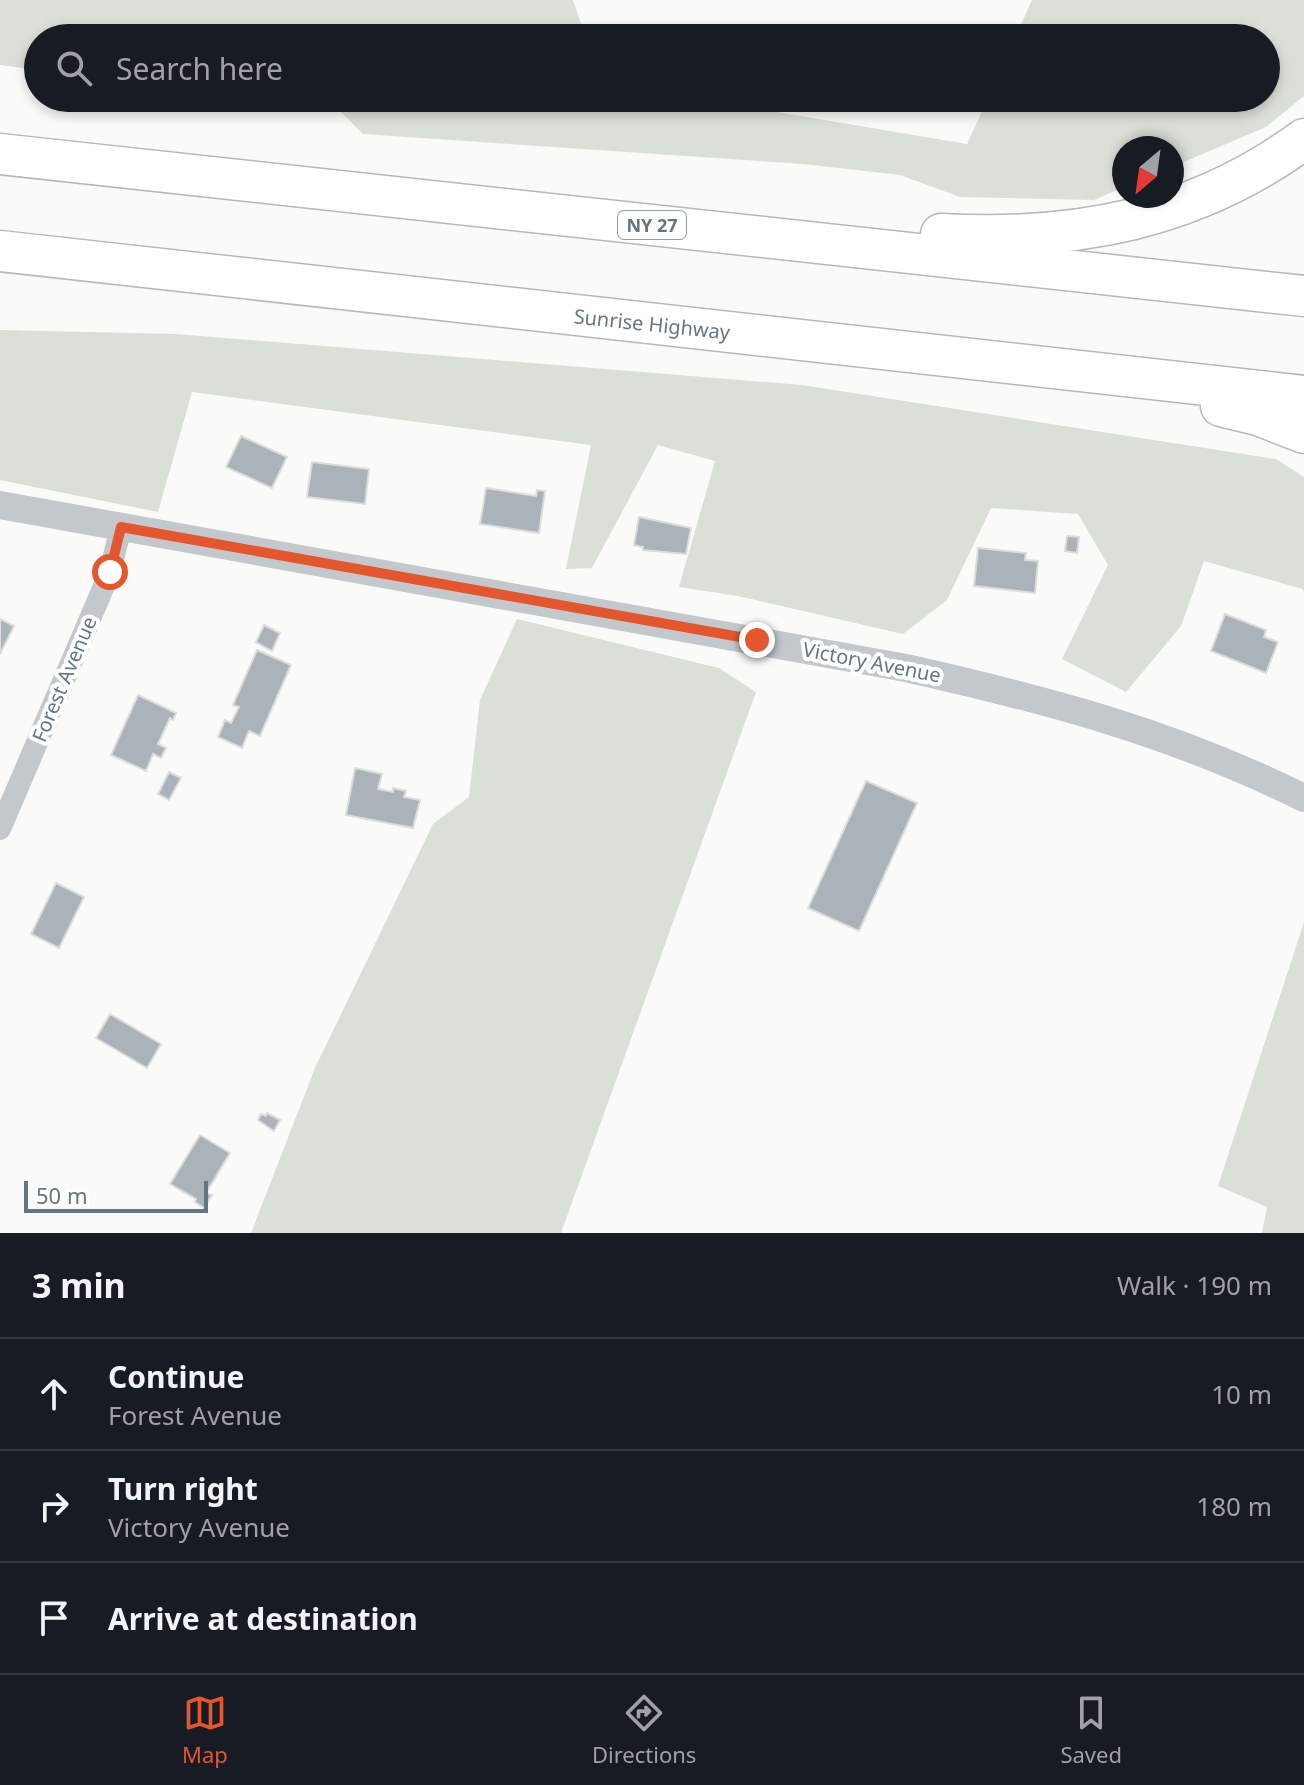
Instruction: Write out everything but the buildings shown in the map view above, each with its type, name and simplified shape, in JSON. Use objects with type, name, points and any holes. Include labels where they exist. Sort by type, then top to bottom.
[{"type":"highway","points":[[740,234],[894,231],[1007,235],[1099,228],[1139,220],[1216,191],[1249,175],[1304,139]]},
{"type":"highway","name":"NY 27","points":[[0,154],[1304,296]]},
{"type":"highway","name":"Sunrise Highway","points":[[0,251],[1304,396]]},
{"type":"highway","points":[[1089,372],[1258,415],[1304,433]]},
{"type":"street","name":"Victory Avenue","points":[[0,505],[757,640],[965,681],[1095,714],[1174,740],[1304,798]]},
{"type":"street","name":"Forest Avenue","points":[[0,829],[110,572],[121,527]]},
{"type":"shaded area","points":[[0,0],[573,0],[581,24],[24,24],[24,68],[0,65]]},
{"type":"shaded area","points":[[1032,0],[1304,0],[1304,96],[1266,127],[1184,162],[1184,136],[1112,136],[1112,192],[1094,200],[960,197],[900,175],[803,164],[363,134],[341,112],[777,112],[967,144],[982,112],[1280,112],[1280,24],[1021,24]]},
{"type":"shaded area","points":[[0,330],[176,334],[802,385],[1276,459],[1304,477],[1304,593],[1303,589],[1204,561],[1181,626],[1126,692],[1062,659],[1108,565],[1078,514],[991,508],[947,600],[903,634],[738,596],[679,587],[715,461],[658,445],[592,568],[566,569],[591,445],[192,392],[158,512],[0,480]]},
{"type":"shaded area","points":[[517,619],[719,668],[756,692],[561,1233],[251,1233],[315,1068],[433,824],[469,797],[480,700]]},
{"type":"shaded area","points":[[1304,922],[1304,1233],[1262,1233],[1267,1207],[1218,1186]]},
{"type":"route","points":[[110,572],[121,527],[757,640]]}]
